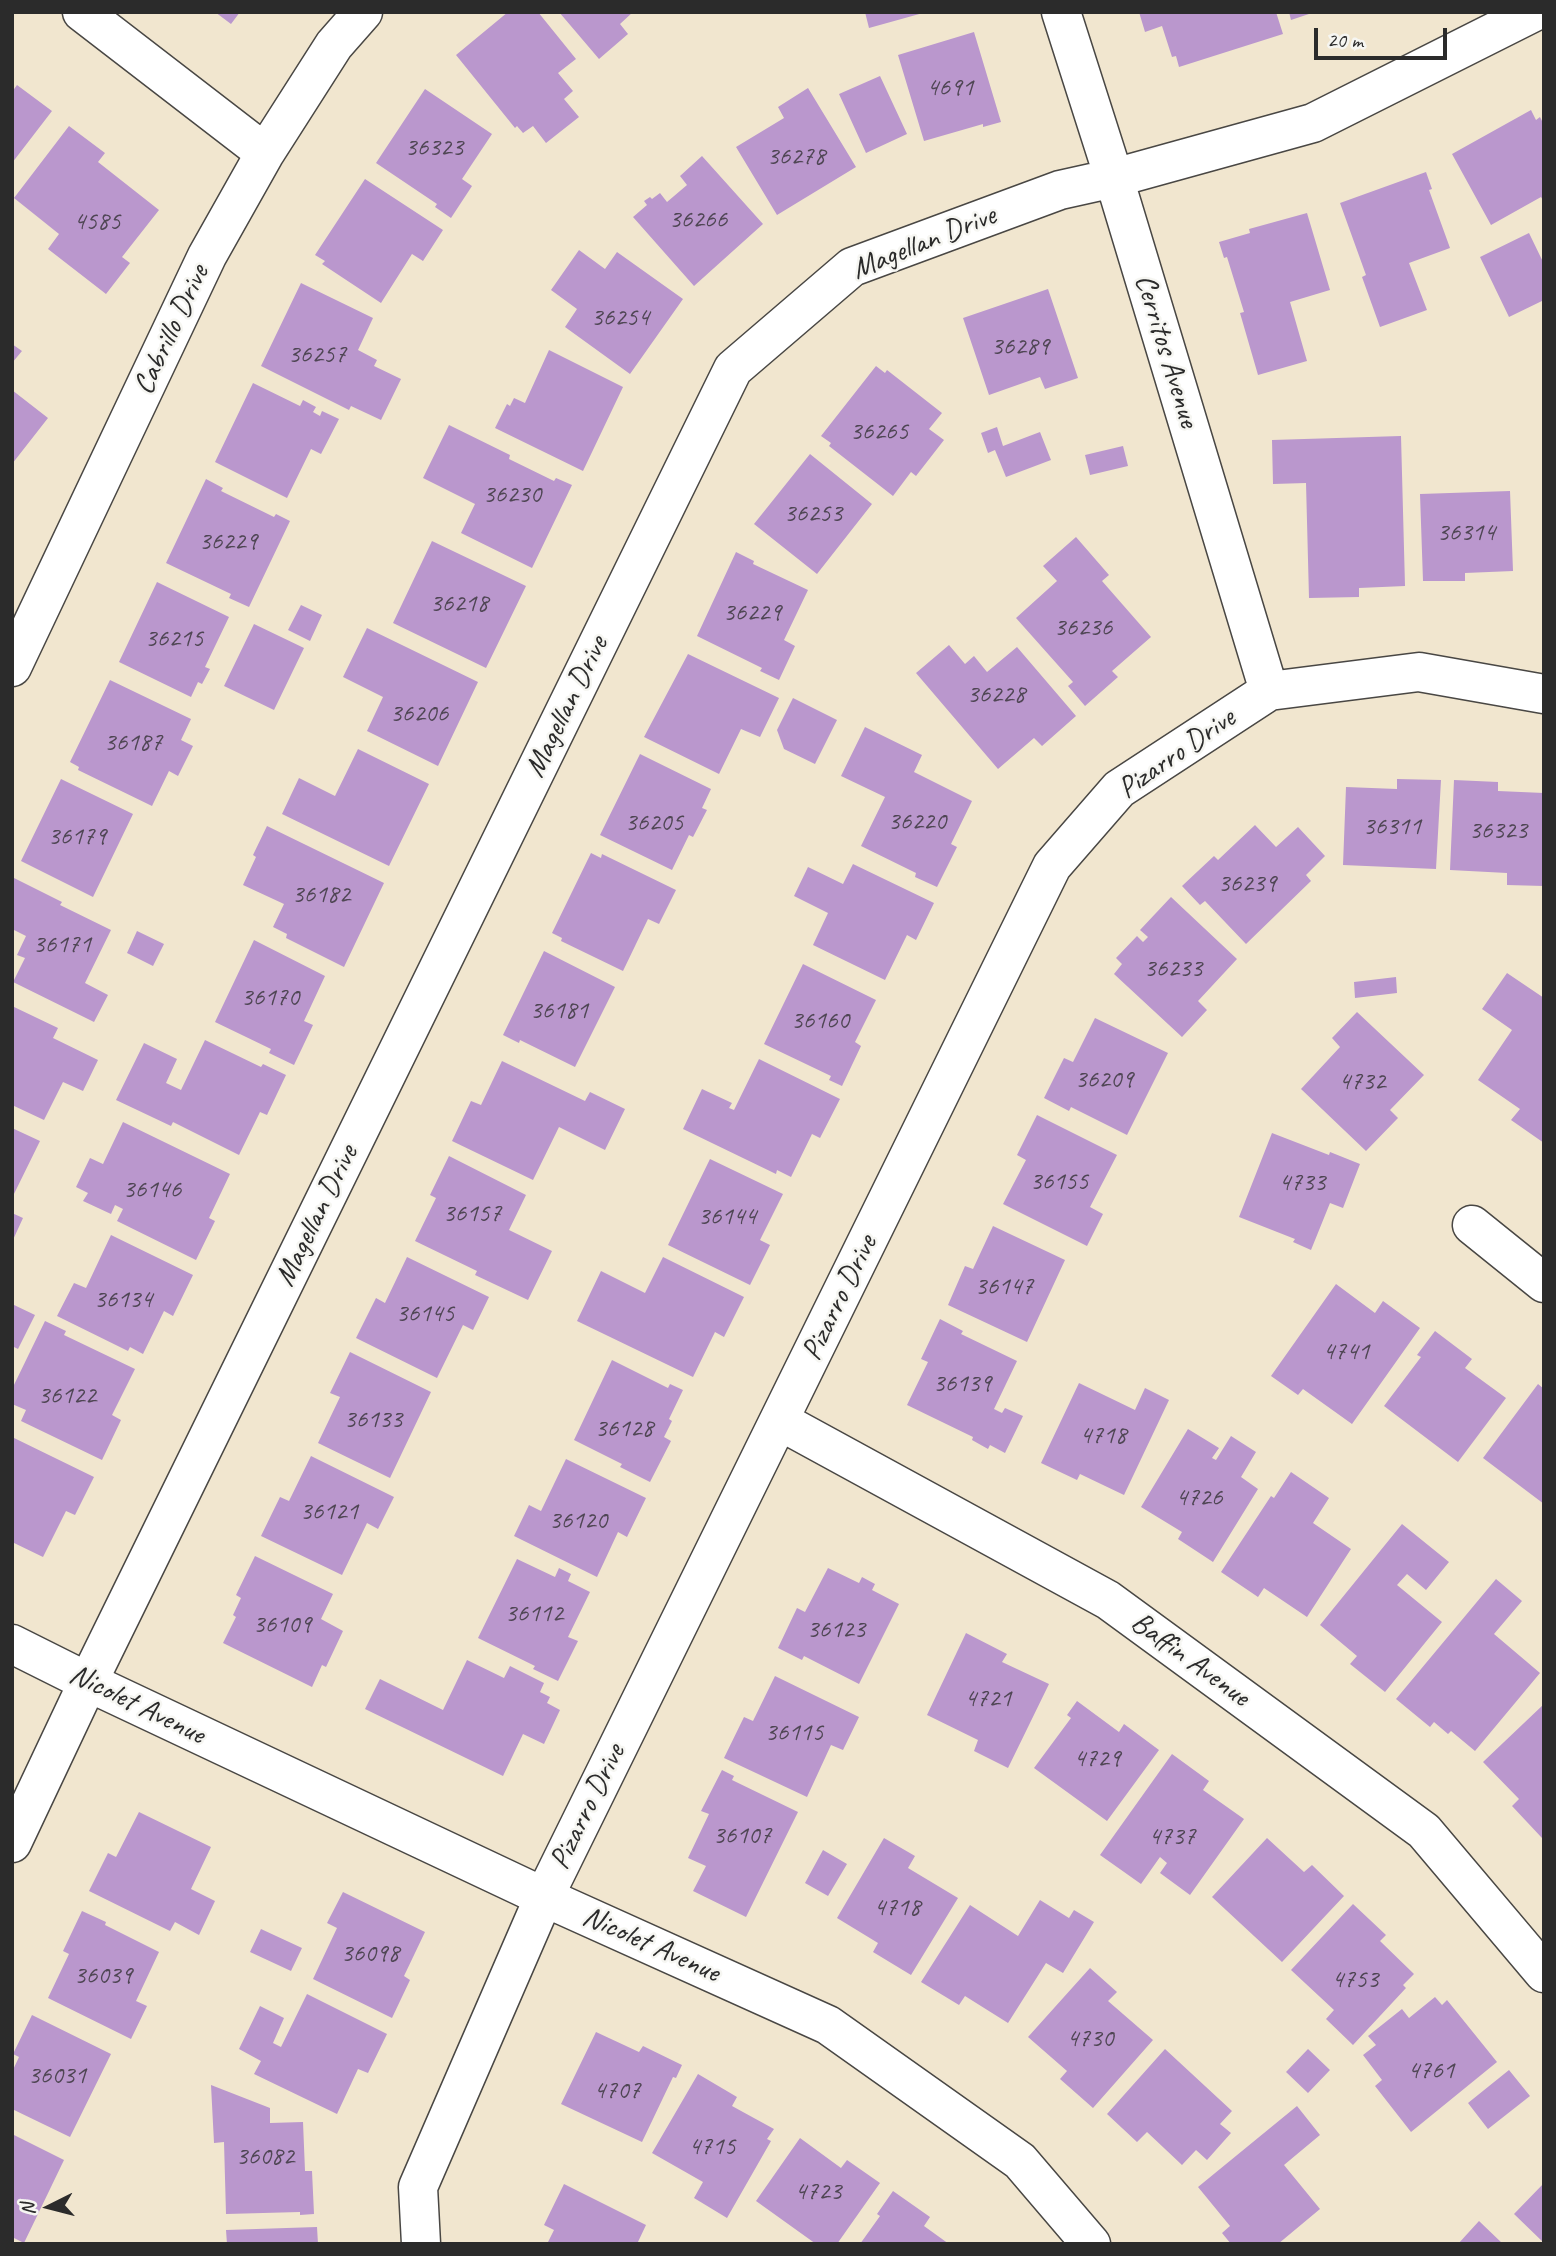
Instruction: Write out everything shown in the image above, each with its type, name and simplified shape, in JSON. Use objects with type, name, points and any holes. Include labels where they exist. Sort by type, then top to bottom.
[{"type":"street","points":[[82,12],[265,153]]},
{"type":"street","name":"Cabrillo Drive","points":[[12,667],[23,614],[207,256],[265,153],[334,45],[363,12]]},
{"type":"street","name":"Cerritos Avenue","points":[[1061,12],[1269,691]]},
{"type":"street","name":"Magellan Drive","points":[[12,1843],[88,1682],[733,369],[852,267],[1060,190],[1114,178],[1312,123],[1534,12]]},
{"type":"street","name":"Pizarro Drive","points":[[421,2244],[418,2187],[544,1896],[1052,866],[1119,789],[1269,691],[1419,672],[1544,694]]},
{"type":"street","points":[[1472,1225],[1544,1283]]},
{"type":"street","name":"Baffin Avenue","points":[[780,1421],[1119,1608],[1424,1831],[1544,1973]]},
{"type":"street","name":"Nicolet Avenue","points":[[12,1644],[544,1896],[828,2025],[1020,2161],[1091,2244]]},
{"type":"building","points":[[215,12],[240,12],[231,24]]},
{"type":"building","points":[[508,12],[538,12],[576,59],[558,73],[573,91],[564,99],[579,117],[546,143],[533,126],[523,133],[517,126],[515,128],[456,55]]},
{"type":"building","points":[[559,12],[633,12],[620,24],[628,34],[599,59]]},
{"type":"building","points":[[865,12],[923,12],[923,13],[869,28]]},
{"type":"building","points":[[1139,12],[1276,12],[1283,34],[1179,67],[1176,56],[1172,57],[1162,26],[1145,32]]},
{"type":"building","points":[[1289,12],[1312,12],[1312,13],[1291,20]]},
{"type":"building","points":[[974,32],[1001,122],[983,127],[983,124],[924,141],[898,55]]},
{"type":"building","points":[[880,76],[907,134],[866,153],[839,94]]},
{"type":"building","points":[[17,85],[52,111],[12,163],[12,92]]},
{"type":"building","points":[[808,88],[856,167],[777,215],[736,147],[784,118],[778,107]]},
{"type":"building","points":[[425,89],[492,134],[462,179],[472,186],[451,218],[435,207],[437,204],[376,163]]},
{"type":"building","points":[[1531,110],[1536,120],[1540,117],[1544,125],[1544,202],[1541,197],[1491,225],[1452,154]]},
{"type":"building","points":[[69,126],[105,153],[98,162],[159,210],[122,257],[130,263],[106,294],[48,249],[59,234],[14,198]]},
{"type":"building","points":[[702,156],[763,224],[694,286],[633,217],[647,205],[644,201],[650,197],[652,199],[660,193],[667,202],[687,185],[680,176]]},
{"type":"building","points":[[1426,172],[1432,189],[1429,190],[1450,248],[1409,263],[1427,310],[1380,327],[1362,277],[1366,275],[1340,203]]},
{"type":"building","points":[[365,179],[443,230],[423,261],[412,254],[381,303],[322,264],[325,261],[315,255]]},
{"type":"building","points":[[1307,213],[1330,290],[1290,302],[1307,361],[1258,375],[1240,313],[1244,312],[1227,257],[1224,258],[1219,242],[1250,233],[1249,229]]},
{"type":"building","points":[[1529,233],[1544,264],[1544,300],[1509,317],[1480,257]]},
{"type":"building","points":[[579,250],[605,269],[617,252],[683,299],[630,374],[565,327],[577,309],[551,290]]},
{"type":"building","points":[[301,283],[373,318],[358,350],[377,360],[374,366],[401,379],[381,420],[351,406],[349,410],[261,366]]},
{"type":"building","points":[[1048,289],[1078,378],[1045,389],[1040,377],[989,395],[963,318]]},
{"type":"building","points":[[12,344],[22,351],[12,363]]},
{"type":"building","points":[[549,350],[623,387],[583,471],[495,428],[507,404],[510,406],[514,398],[525,403]]},
{"type":"building","points":[[876,366],[885,373],[887,370],[942,413],[929,429],[944,440],[916,476],[911,472],[893,496],[829,446],[831,443],[821,436]]},
{"type":"building","points":[[253,383],[300,406],[303,400],[316,407],[313,412],[320,416],[322,411],[339,419],[321,454],[311,449],[287,498],[215,462]]},
{"type":"building","points":[[12,390],[48,418],[12,464]]},
{"type":"building","points":[[449,425],[510,455],[509,459],[554,481],[556,478],[572,485],[532,568],[461,533],[475,504],[423,478]]},
{"type":"building","points":[[997,427],[1003,446],[1040,432],[1051,460],[1006,477],[995,450],[988,453],[981,433]]},
{"type":"building","points":[[1401,436],[1405,586],[1359,588],[1359,597],[1309,598],[1306,483],[1273,484],[1272,440]]},
{"type":"building","points":[[1123,446],[1128,466],[1090,475],[1085,455]]},
{"type":"building","points":[[810,454],[872,504],[817,574],[754,524]]},
{"type":"building","points":[[206,479],[223,488],[221,491],[274,517],[276,514],[290,521],[249,607],[229,598],[231,594],[166,563]]},
{"type":"building","points":[[1510,491],[1513,571],[1465,573],[1465,581],[1423,581],[1420,494]]},
{"type":"building","points":[[1076,537],[1109,575],[1102,581],[1151,637],[1112,671],[1118,677],[1085,706],[1068,686],[1073,682],[1016,618],[1057,581],[1043,566]]},
{"type":"building","points":[[432,541],[526,586],[486,668],[393,623]]},
{"type":"building","points":[[736,552],[754,561],[753,564],[808,590],[784,640],[795,646],[779,680],[760,671],[762,668],[697,636]]},
{"type":"building","points":[[157,582],[229,617],[205,667],[210,669],[202,684],[198,682],[191,697],[119,662]]},
{"type":"building","points":[[301,605],[322,615],[310,641],[288,630]]},
{"type":"building","points":[[254,624],[304,648],[274,710],[224,686]]},
{"type":"building","points":[[367,628],[478,682],[438,766],[367,731],[383,697],[343,677]]},
{"type":"building","points":[[949,645],[965,664],[974,656],[987,672],[1017,647],[1076,716],[1042,746],[1034,738],[998,769],[916,673]]},
{"type":"building","points":[[688,654],[779,698],[760,737],[741,729],[719,774],[644,737]]},
{"type":"building","points":[[110,680],[191,719],[181,740],[193,746],[178,776],[169,771],[152,806],[78,770],[79,767],[70,762]]},
{"type":"building","points":[[793,698],[837,720],[815,764],[784,749],[777,730]]},
{"type":"building","points":[[865,727],[922,755],[914,772],[972,801],[951,844],[957,847],[937,887],[915,877],[916,873],[861,846],[885,797],[841,776]]},
{"type":"building","points":[[358,749],[429,784],[389,866],[282,814],[299,778],[335,796]]},
{"type":"building","points":[[640,754],[711,789],[702,808],[707,810],[693,837],[689,835],[672,870],[600,835]]},
{"type":"building","points":[[61,779],[133,814],[93,897],[21,861]]},
{"type":"building","points":[[1397,779],[1441,780],[1436,869],[1343,865],[1346,787],[1397,789]]},
{"type":"building","points":[[1454,780],[1498,782],[1498,791],[1544,793],[1544,886],[1507,885],[1507,873],[1450,870]]},
{"type":"building","points":[[1255,825],[1276,847],[1298,827],[1325,856],[1306,875],[1311,881],[1246,944],[1205,901],[1200,905],[1182,886],[1214,856],[1218,860]]},
{"type":"building","points":[[267,826],[384,883],[344,967],[286,938],[287,934],[273,927],[284,904],[243,885]]},
{"type":"building","points":[[591,853],[601,858],[602,854],[676,890],[659,924],[648,919],[623,971],[561,941],[562,938],[552,933]]},
{"type":"building","points":[[853,864],[934,903],[916,940],[907,935],[885,980],[813,945],[828,913],[794,896],[808,867],[843,884]]},
{"type":"building","points":[[14,878],[111,930],[85,983],[108,995],[94,1022],[13,982],[25,958],[17,955],[26,936],[12,929]]},
{"type":"building","points":[[1171,897],[1237,959],[1198,1001],[1207,1010],[1182,1037],[1114,974],[1122,964],[1116,958],[1137,936],[1143,942],[1148,937],[1140,930]]},
{"type":"building","points":[[137,931],[164,944],[153,966],[127,953]]},
{"type":"building","points":[[254,940],[325,976],[304,1021],[313,1025],[294,1065],[269,1053],[271,1049],[215,1022]]},
{"type":"building","points":[[544,951],[615,987],[575,1067],[520,1040],[519,1043],[503,1035]]},
{"type":"building","points":[[803,964],[876,1000],[855,1042],[861,1046],[842,1086],[829,1080],[831,1076],[764,1044]]},
{"type":"building","points":[[1507,973],[1544,998],[1544,1143],[1511,1120],[1520,1109],[1478,1080],[1512,1030],[1482,1009]]},
{"type":"building","points":[[1396,977],[1397,993],[1355,998],[1354,982]]},
{"type":"building","points":[[12,1006],[58,1028],[53,1038],[98,1060],[83,1091],[63,1082],[44,1120],[12,1105]]},
{"type":"building","points":[[1357,1012],[1424,1075],[1390,1110],[1398,1118],[1366,1151],[1301,1089],[1340,1047],[1332,1038]]},
{"type":"building","points":[[1095,1018],[1168,1053],[1127,1135],[1071,1107],[1069,1111],[1044,1098],[1064,1058],[1073,1062]]},
{"type":"building","points":[[205,1040],[261,1067],[263,1064],[286,1075],[267,1115],[260,1112],[239,1155],[173,1122],[171,1126],[116,1100],[144,1043],[177,1059],[166,1083],[181,1090]]},
{"type":"building","points":[[759,1059],[840,1099],[820,1138],[812,1134],[791,1177],[777,1170],[776,1174],[683,1129],[702,1089],[732,1103],[729,1108],[734,1110]]},
{"type":"building","points":[[502,1061],[585,1101],[590,1092],[625,1109],[605,1150],[559,1127],[533,1180],[452,1141],[471,1101],[481,1105]]},
{"type":"building","points":[[1037,1115],[1117,1155],[1090,1207],[1103,1214],[1087,1246],[1003,1204],[1026,1160],[1017,1155]]},
{"type":"building","points":[[123,1122],[230,1174],[209,1218],[215,1221],[196,1260],[117,1221],[123,1209],[115,1205],[111,1214],[83,1201],[88,1193],[76,1187],[90,1158],[103,1164]]},
{"type":"building","points":[[12,1128],[40,1141],[12,1198]]},
{"type":"building","points":[[1272,1133],[1360,1164],[1343,1208],[1330,1203],[1311,1250],[1293,1242],[1295,1239],[1239,1217]]},
{"type":"building","points":[[449,1156],[526,1195],[509,1230],[552,1251],[528,1300],[475,1275],[477,1271],[415,1241],[436,1198],[430,1195]]},
{"type":"building","points":[[710,1159],[783,1194],[760,1240],[770,1245],[750,1285],[668,1245]]},
{"type":"building","points":[[12,1213],[23,1218],[12,1242]]},
{"type":"building","points":[[993,1226],[1065,1260],[1027,1342],[948,1305],[965,1266],[973,1269]]},
{"type":"building","points":[[111,1235],[193,1275],[173,1316],[164,1311],[143,1354],[130,1347],[128,1351],[57,1316],[74,1283],[86,1288]]},
{"type":"building","points":[[407,1257],[489,1297],[473,1330],[463,1325],[437,1378],[356,1338],[376,1298],[385,1303]]},
{"type":"building","points":[[663,1257],[744,1297],[724,1337],[715,1332],[693,1377],[577,1321],[601,1271],[645,1293]]},
{"type":"building","points":[[1336,1284],[1375,1313],[1383,1301],[1420,1328],[1352,1424],[1303,1389],[1298,1395],[1271,1376]]},
{"type":"building","points":[[12,1304],[35,1315],[18,1349],[12,1346]]},
{"type":"building","points":[[940,1319],[963,1331],[961,1334],[1017,1361],[994,1409],[1002,1413],[1005,1408],[1023,1416],[1005,1453],[990,1445],[988,1449],[972,1440],[973,1437],[907,1405],[928,1362],[921,1359]]},
{"type":"building","points":[[45,1321],[66,1331],[64,1335],[135,1369],[112,1415],[121,1420],[102,1460],[21,1421],[26,1410],[12,1404],[12,1389]]},
{"type":"building","points":[[1435,1331],[1472,1359],[1465,1368],[1506,1398],[1458,1462],[1384,1406],[1421,1357],[1417,1355]]},
{"type":"building","points":[[350,1352],[431,1392],[390,1478],[318,1443],[340,1397],[330,1393]]},
{"type":"building","points":[[612,1360],[668,1388],[670,1384],[683,1390],[669,1419],[672,1421],[664,1437],[671,1441],[650,1482],[620,1467],[622,1464],[574,1440]]},
{"type":"building","points":[[1079,1383],[1135,1410],[1145,1388],[1169,1400],[1124,1495],[1080,1474],[1077,1480],[1041,1463]]},
{"type":"building","points":[[1538,1384],[1544,1389],[1544,1504],[1483,1458]]},
{"type":"building","points":[[1188,1429],[1219,1448],[1212,1458],[1216,1460],[1231,1436],[1256,1452],[1241,1477],[1258,1489],[1213,1562],[1178,1539],[1182,1532],[1141,1507]]},
{"type":"building","points":[[12,1437],[94,1477],[75,1515],[66,1511],[43,1557],[12,1542]]},
{"type":"building","points":[[311,1456],[394,1497],[378,1529],[367,1523],[342,1575],[261,1536],[280,1497],[289,1501]]},
{"type":"building","points":[[566,1459],[646,1498],[627,1537],[618,1532],[597,1577],[514,1536],[529,1505],[541,1511]]},
{"type":"building","points":[[1291,1472],[1329,1498],[1313,1523],[1351,1549],[1307,1617],[1264,1588],[1258,1597],[1221,1572],[1271,1496],[1274,1498]]},
{"type":"building","points":[[1402,1524],[1449,1562],[1426,1590],[1407,1574],[1397,1585],[1442,1622],[1385,1692],[1350,1664],[1357,1656],[1320,1625]]},
{"type":"building","points":[[255,1556],[333,1594],[321,1619],[343,1631],[326,1667],[322,1665],[312,1687],[223,1643],[236,1617],[233,1615],[241,1598],[236,1595]]},
{"type":"building","points":[[517,1559],[555,1577],[559,1568],[571,1574],[568,1581],[590,1592],[568,1637],[578,1641],[558,1681],[533,1669],[535,1666],[478,1638]]},
{"type":"building","points":[[828,1568],[859,1583],[862,1577],[875,1584],[872,1590],[899,1604],[859,1684],[804,1656],[802,1660],[778,1648],[797,1608],[805,1612]]},
{"type":"building","points":[[1496,1579],[1522,1601],[1494,1634],[1540,1673],[1475,1751],[1451,1731],[1448,1734],[1434,1722],[1430,1727],[1396,1699]]},
{"type":"building","points":[[966,1633],[1007,1654],[1002,1662],[1049,1684],[1008,1768],[974,1751],[978,1740],[927,1715]]},
{"type":"building","points":[[467,1660],[504,1678],[510,1666],[544,1683],[540,1692],[550,1697],[547,1703],[560,1710],[544,1744],[523,1734],[503,1776],[365,1709],[380,1679],[443,1710]]},
{"type":"building","points":[[775,1676],[859,1717],[843,1750],[831,1745],[807,1797],[724,1758],[744,1717],[753,1721]]},
{"type":"building","points":[[1077,1701],[1119,1732],[1124,1724],[1159,1750],[1107,1821],[1034,1768],[1071,1718],[1067,1715]]},
{"type":"building","points":[[1544,1704],[1542,1838],[1512,1806],[1519,1799],[1483,1762]]},
{"type":"building","points":[[1172,1754],[1209,1781],[1203,1790],[1244,1819],[1190,1895],[1160,1873],[1167,1863],[1160,1857],[1141,1884],[1100,1855]]},
{"type":"building","points":[[722,1770],[734,1776],[732,1780],[798,1812],[746,1917],[693,1891],[706,1866],[688,1858],[709,1814],[701,1811]]},
{"type":"building","points":[[139,1812],[211,1847],[191,1889],[215,1901],[199,1935],[175,1922],[170,1931],[89,1891],[108,1853],[116,1857]]},
{"type":"building","points":[[884,1838],[915,1856],[908,1868],[958,1898],[911,1975],[873,1952],[878,1943],[837,1918]]},
{"type":"building","points":[[1267,1838],[1304,1872],[1312,1865],[1344,1896],[1282,1962],[1212,1897]]},
{"type":"building","points":[[823,1850],[847,1864],[828,1896],[805,1883]]},
{"type":"building","points":[[343,1892],[425,1932],[404,1976],[410,1980],[392,2018],[313,1979],[337,1928],[327,1923]]},
{"type":"building","points":[[1040,1900],[1069,1918],[1074,1910],[1094,1922],[1063,1973],[1046,1963],[1008,2023],[965,1996],[959,2005],[921,1982],[970,1905],[1018,1936]]},
{"type":"building","points":[[1353,1904],[1386,1935],[1380,1941],[1414,1974],[1403,1985],[1406,1988],[1353,2045],[1326,2019],[1334,2010],[1291,1970]]},
{"type":"building","points":[[82,1911],[159,1952],[136,2001],[147,2006],[131,2039],[48,1998],[69,1954],[63,1951]]},
{"type":"building","points":[[261,1929],[302,1948],[291,1971],[250,1952]]},
{"type":"building","points":[[1090,1968],[1117,1992],[1108,2001],[1153,2040],[1093,2108],[1060,2079],[1067,2071],[1028,2037]]},
{"type":"building","points":[[307,1994],[387,2034],[368,2073],[358,2069],[337,2114],[254,2074],[261,2061],[239,2049],[260,2006],[284,2018],[273,2043],[281,2047]]},
{"type":"building","points":[[1435,1997],[1442,2005],[1447,2000],[1497,2062],[1411,2132],[1375,2086],[1382,2080],[1363,2055],[1376,2045],[1368,2036],[1402,2009],[1409,2018]]},
{"type":"building","points":[[32,2015],[111,2054],[70,2137],[12,2109],[12,2072],[19,2057],[13,2054]]},
{"type":"building","points":[[596,2032],[639,2052],[643,2046],[682,2065],[676,2078],[673,2077],[642,2142],[561,2104]]},
{"type":"building","points":[[1165,2049],[1232,2111],[1220,2124],[1231,2133],[1207,2160],[1196,2150],[1182,2165],[1147,2132],[1137,2142],[1107,2114]]},
{"type":"building","points":[[1308,2049],[1330,2070],[1308,2093],[1286,2072]]},
{"type":"building","points":[[1509,2070],[1530,2096],[1488,2129],[1468,2103]]},
{"type":"building","points":[[698,2074],[737,2097],[732,2106],[774,2129],[767,2139],[771,2141],[727,2218],[694,2198],[703,2182],[652,2153]]},
{"type":"building","points":[[211,2085],[270,2108],[270,2123],[303,2122],[305,2171],[312,2171],[314,2214],[226,2214],[224,2142],[214,2143]]},
{"type":"building","points":[[1297,2106],[1320,2135],[1284,2165],[1320,2209],[1278,2244],[1231,2244],[1222,2233],[1230,2226],[1198,2187]]},
{"type":"building","points":[[12,2134],[64,2160],[24,2243],[12,2237]]},
{"type":"building","points":[[800,2138],[841,2168],[847,2160],[880,2183],[837,2244],[816,2244],[756,2201]]},
{"type":"building","points":[[1544,2183],[1544,2243],[1514,2214]]},
{"type":"building","points":[[564,2184],[646,2225],[637,2244],[547,2244],[554,2230],[544,2225]]},
{"type":"building","points":[[893,2191],[930,2217],[924,2226],[949,2244],[860,2244],[880,2216],[877,2214]]},
{"type":"building","points":[[1479,2221],[1503,2244],[1458,2244]]},
{"type":"building","points":[[317,2227],[318,2244],[227,2244],[226,2230]]}]
